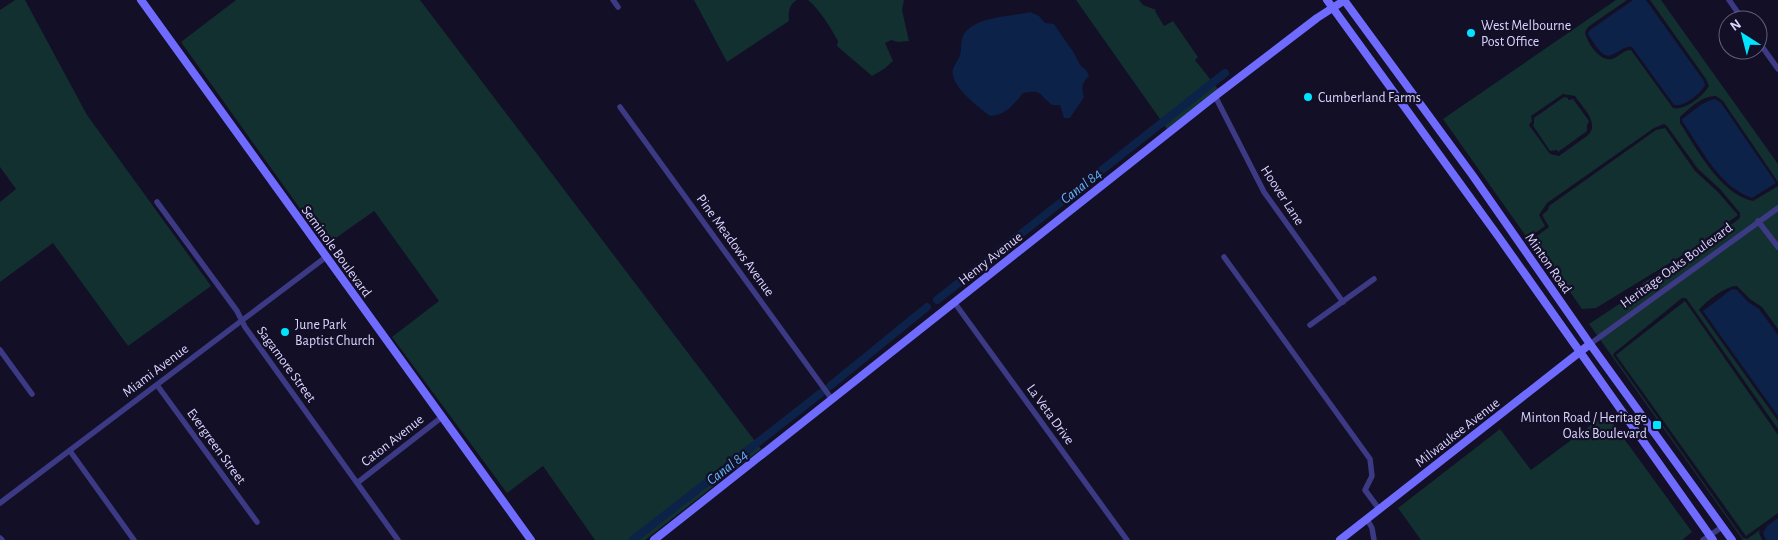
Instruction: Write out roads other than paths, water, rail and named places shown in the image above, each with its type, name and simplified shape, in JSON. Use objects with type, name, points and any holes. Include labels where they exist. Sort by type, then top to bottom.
[{"type":"street","name":"Seminole Boulevard","points":[[141,0],[531,540]]},
{"type":"street","points":[[613,0],[618,8]]},
{"type":"street","name":"Minton Road","points":[[1327,0],[1498,236],[1709,538]]},
{"type":"street","name":"Minton Road","points":[[1345,0],[1461,160],[1728,538]]},
{"type":"street","name":"Henry Avenue","points":[[656,539],[1216,96],[1317,18],[1345,0]]},
{"type":"street","points":[[1768,55],[1778,69]]},
{"type":"street","name":"Hoover Lane","points":[[1216,96],[1264,192],[1343,302]]},
{"type":"street","name":"Pine Meadows Avenue","points":[[620,107],[832,398]]},
{"type":"street","name":"Sagamore Street","points":[[157,202],[398,540]]},
{"type":"street","name":"Heritage Oaks Boulevard","points":[[1590,344],[1778,208]]},
{"type":"street","points":[[1758,221],[1778,247]]},
{"type":"street","name":"Miami Avenue","points":[[0,503],[326,257]]},
{"type":"street","points":[[1224,257],[1370,459],[1372,476],[1365,490],[1379,509]]},
{"type":"street","points":[[1310,325],[1374,279]]},
{"type":"street","name":"La Veta Drive","points":[[954,302],[1127,540]]},
{"type":"street","name":"Milwaukee Avenue","points":[[1340,540],[1590,344]]},
{"type":"street","points":[[0,350],[32,394]]},
{"type":"street","name":"Evergreen Street","points":[[157,385],[257,522]]},
{"type":"street","name":"Caton Avenue","points":[[357,483],[442,417]]},
{"type":"street","points":[[70,451],[134,540]]},
{"type":"street","points":[[1367,518],[1372,528],[1374,540]]},
{"type":"street","points":[[1709,538],[1722,527]]},
{"type":"water","points":[[1633,0],[1646,0],[1704,81],[1703,89],[1687,102],[1674,105],[1632,47],[1624,48],[1609,56],[1598,49],[1589,36],[1590,30]]},
{"type":"water","points":[[1030,12],[1039,16],[1045,23],[1054,24],[1089,76],[1083,85],[1084,97],[1070,118],[1064,118],[1060,105],[1052,105],[1037,92],[1023,93],[1013,105],[1001,114],[990,116],[966,96],[953,76],[953,69],[961,53],[962,39],[968,29],[993,18]]},
{"type":"water","points":[[1715,99],[1721,103],[1776,183],[1752,198],[1740,193],[1720,176],[1682,121],[1682,119],[1702,105]]},
{"type":"water","points":[[1732,289],[1737,290],[1748,302],[1759,309],[1778,335],[1778,416],[1703,311]]},
{"type":"water","points":[[1778,518],[1778,540],[1766,540],[1763,533],[1767,526]]},
{"type":"waterway","name":"Canal 84","points":[[937,300],[1225,73]]},
{"type":"waterway","name":"Canal 84","points":[[830,386],[927,307]]},
{"type":"waterway","name":"Canal 84","points":[[633,540],[821,393]]},
{"type":"place","name":"West Melbourne Post Office","points":[[1471,33]]},
{"type":"place","name":"Cumberland Farms","points":[[1308,97]]},
{"type":"place","name":"June Park Baptist Church","points":[[285,332]]},
{"type":"place","name":"Minton Road / Heritage Oaks Boulevard","points":[[1657,425]]}]
